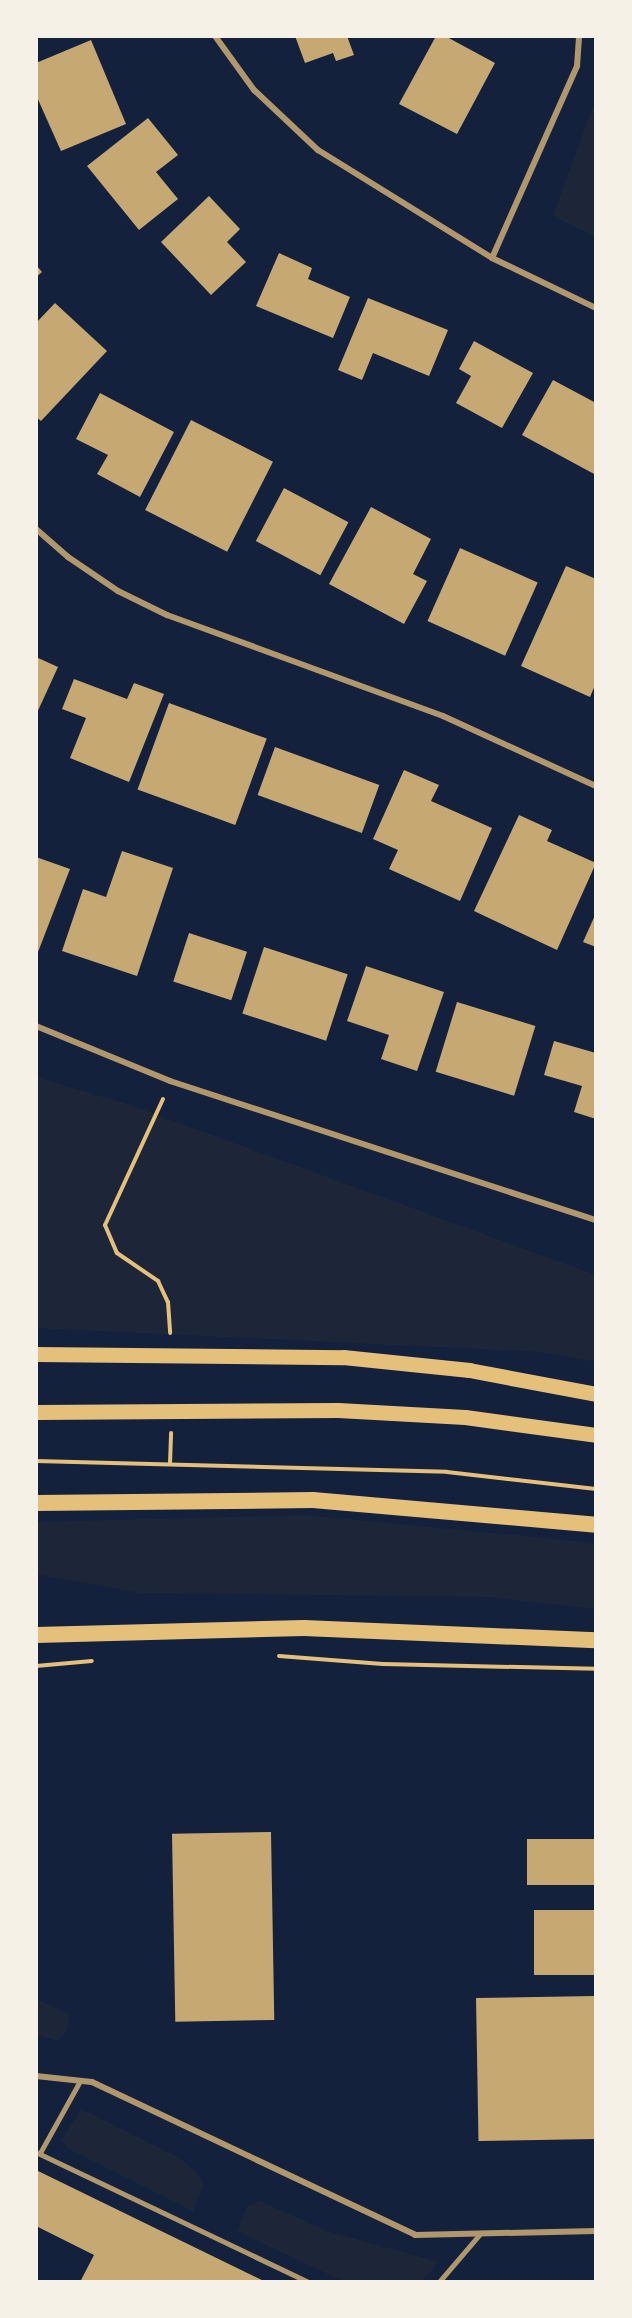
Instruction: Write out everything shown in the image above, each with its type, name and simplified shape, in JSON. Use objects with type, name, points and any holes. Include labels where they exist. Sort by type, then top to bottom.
[{"type":"highway","points":[[36,1503],[314,1500],[596,1525]]},
{"type":"highway","points":[[36,1635],[304,1628],[596,1640]]},
{"type":"main road","points":[[36,1354],[343,1357],[469,1370],[596,1394]]},
{"type":"main road","points":[[36,1412],[338,1410],[465,1417],[596,1435]]},
{"type":"street","points":[[215,36],[255,90],[318,150],[492,258],[596,308]]},
{"type":"street","points":[[492,258],[577,66],[579,36]]},
{"type":"street","points":[[36,529],[68,557],[117,591],[167,615],[443,716],[596,786]]},
{"type":"street","points":[[36,1026],[170,1081],[596,1220]]},
{"type":"street","points":[[36,2076],[92,2082],[415,2235],[596,2231]]},
{"type":"lane","points":[[80,2081],[38,2153],[308,2282]]},
{"type":"lane","points":[[439,2282],[480,2234]]},
{"type":"path","points":[[170,1081],[149,1137],[109,1210],[105,1224],[117,1253],[158,1281],[168,1302],[170,1337]]},
{"type":"path","points":[[170,1464],[171,1430]]},
{"type":"path","points":[[36,1461],[447,1472],[596,1490]]},
{"type":"path","points":[[268,1655],[383,1664],[596,1669]]},
{"type":"path","points":[[36,1666],[103,1660]]},
{"type":"shaded area","points":[[596,98],[596,237],[553,216]]},
{"type":"shaded area","points":[[36,1077],[130,1105],[596,1275],[596,1362],[543,1352],[36,1328]]},
{"type":"shaded area","points":[[305,1515],[596,1543],[596,1609],[489,1597],[140,1593],[36,1574],[36,1522]]},
{"type":"shaded area","points":[[36,1999],[69,2014],[68,2028],[58,2041],[36,2035]]},
{"type":"shaded area","points":[[81,2109],[181,2159],[195,2171],[204,2184],[193,2211],[67,2148],[62,2140]]},
{"type":"shaded area","points":[[260,2201],[327,2231],[439,2262],[421,2282],[345,2282],[237,2231],[247,2207]]},
{"type":"building","points":[[295,36],[347,36],[354,55],[336,61],[333,53],[305,63]]},
{"type":"building","points":[[436,36],[445,36],[495,63],[457,134],[399,104]]},
{"type":"building","points":[[91,40],[126,124],[61,151],[36,95],[36,63]]},
{"type":"building","points":[[148,118],[178,155],[156,172],[178,199],[139,230],[87,166]]},
{"type":"building","points":[[209,196],[240,229],[227,242],[246,262],[211,295],[161,242]]},
{"type":"building","points":[[279,253],[312,268],[308,279],[350,297],[333,338],[256,306]]},
{"type":"building","points":[[36,265],[42,272],[36,277]]},
{"type":"building","points":[[368,298],[448,330],[429,376],[373,353],[362,380],[338,370]]},
{"type":"building","points":[[55,303],[107,351],[41,421],[36,417],[36,323]]},
{"type":"building","points":[[474,341],[533,373],[502,428],[456,403],[471,376],[459,369]]},
{"type":"building","points":[[553,380],[596,403],[596,475],[522,435]]},
{"type":"building","points":[[100,393],[174,432],[140,497],[97,474],[108,455],[76,439]]},
{"type":"building","points":[[191,420],[273,462],[227,552],[145,510]]},
{"type":"building","points":[[284,488],[348,522],[320,575],[256,541]]},
{"type":"building","points":[[371,507],[431,539],[413,574],[427,581],[404,624],[329,584]]},
{"type":"building","points":[[460,548],[538,583],[505,656],[427,621]]},
{"type":"building","points":[[566,566],[596,579],[596,683],[590,697],[521,666]]},
{"type":"building","points":[[36,657],[58,667],[36,715]]},
{"type":"building","points":[[74,679],[127,699],[134,683],[164,694],[129,782],[70,758],[86,718],[62,709]]},
{"type":"building","points":[[169,703],[267,739],[235,825],[138,789]]},
{"type":"building","points":[[275,747],[379,785],[362,833],[258,795]]},
{"type":"building","points":[[404,770],[439,785],[431,801],[492,828],[460,901],[389,869],[398,850],[373,839]]},
{"type":"building","points":[[519,815],[552,830],[547,841],[596,863],[557,950],[474,911]]},
{"type":"building","points":[[122,851],[173,868],[137,976],[62,951],[83,889],[106,897]]},
{"type":"building","points":[[36,857],[70,869],[38,952],[36,951]]},
{"type":"building","points":[[596,913],[596,947],[583,942]]},
{"type":"building","points":[[189,933],[247,952],[231,1000],[173,982]]},
{"type":"building","points":[[264,947],[348,974],[326,1041],[242,1014]]},
{"type":"building","points":[[366,966],[444,992],[417,1071],[381,1059],[389,1035],[347,1021]]},
{"type":"building","points":[[457,1002],[535,1026],[514,1096],[436,1072]]},
{"type":"building","points":[[554,1041],[596,1053],[596,1119],[574,1112],[582,1086],[544,1075]]},
{"type":"building","points":[[271,1832],[274,2020],[175,2022],[172,1834]]},
{"type":"building","points":[[527,1839],[596,1839],[596,1885],[527,1885]]},
{"type":"building","points":[[534,1910],[596,1910],[596,1975],[534,1975]]},
{"type":"building","points":[[594,1996],[596,2139],[479,2141],[476,1998]]},
{"type":"building","points":[[36,2170],[266,2282],[80,2282],[94,2255],[36,2226]]}]
